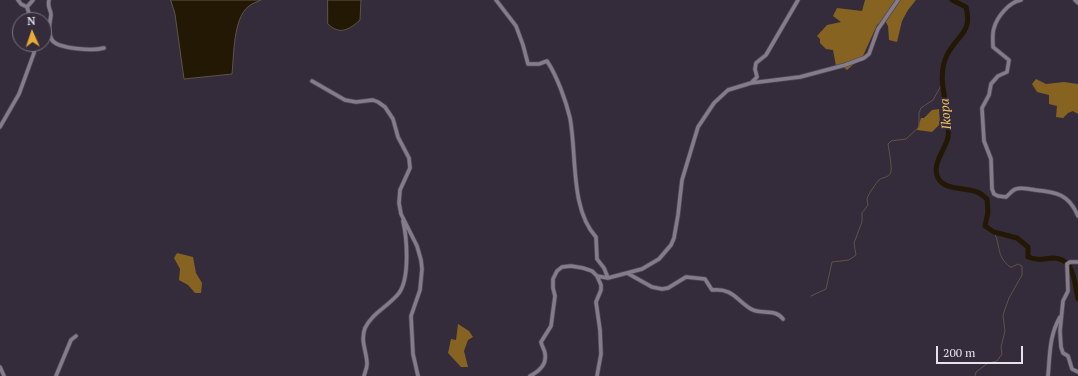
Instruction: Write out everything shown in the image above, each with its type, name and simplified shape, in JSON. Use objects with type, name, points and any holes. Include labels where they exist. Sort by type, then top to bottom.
[{"type":"street","points":[[18,0],[27,7],[29,12]]},
{"type":"street","points":[[27,7],[33,0]]},
{"type":"street","points":[[49,0],[48,7],[51,12],[49,27],[52,39],[57,44],[68,47],[96,50],[104,48]]},
{"type":"street","points":[[496,0],[516,26],[528,64],[539,64],[547,61],[555,74],[570,118],[579,204],[589,229],[596,237],[597,259],[604,268],[608,278]]},
{"type":"street","points":[[751,83],[757,77],[755,69],[756,63],[766,55],[798,0]]},
{"type":"street","points":[[597,276],[608,278],[642,270],[659,259],[671,245],[674,238],[678,215],[682,180],[698,127],[714,103],[728,90],[751,83],[800,77],[845,65],[864,58],[869,54],[878,29],[898,0]]},
{"type":"street","points":[[1020,0],[1009,6],[1002,14],[994,27],[992,38],[993,47],[1009,60],[1007,72],[998,76],[990,84],[988,95],[982,108],[984,141],[991,159],[992,189],[994,194],[1006,197],[1016,189],[1028,189],[1060,194],[1067,199],[1075,209],[1078,216]]},
{"type":"street","points":[[0,127],[19,94],[34,52]]},
{"type":"street","points":[[312,82],[345,100],[356,102],[373,100],[385,107],[393,119],[398,137],[410,163],[408,175],[400,190],[399,203],[404,225],[406,250],[404,279],[399,292],[370,320],[365,329],[363,339],[367,365],[364,376]]},
{"type":"street","points":[[401,214],[417,246],[422,264],[420,290],[411,316],[413,354],[418,376]]},
{"type":"street","points":[[1078,262],[1070,262],[1067,264],[1068,291],[1063,302],[1060,331],[1060,347],[1063,353],[1068,356],[1072,369],[1078,372]]},
{"type":"street","points":[[530,376],[540,371],[545,361],[546,354],[542,348],[541,342],[551,326],[554,296],[553,279],[557,271],[562,267],[571,266],[592,271],[597,276],[601,285],[601,290],[596,302],[600,330],[601,354],[597,376]]},
{"type":"street","points":[[627,273],[652,287],[662,289],[668,288],[686,277],[705,279],[712,290],[728,292],[750,309],[758,312],[777,313],[783,319]]},
{"type":"street","points":[[1048,376],[1050,344],[1056,323],[1061,314]]},
{"type":"street","points":[[56,376],[71,340],[76,336]]},
{"type":"street","points":[[0,366],[4,376]]},
{"type":"street","points":[[0,375],[4,376]]},
{"type":"shaded area","points":[[171,0],[261,0],[249,6],[240,19],[235,37],[232,74],[184,79],[175,14]]},
{"type":"shaded area","points":[[328,0],[361,0],[360,20],[345,30],[337,30],[332,28],[328,24]]},
{"type":"shaded area","points":[[865,0],[916,0],[902,21],[897,42],[889,40],[888,26],[884,19],[877,25],[863,56],[847,70],[842,66],[836,66],[833,50],[826,49],[820,43],[820,39],[817,36],[827,25],[841,22],[833,16],[837,8],[862,11]]},
{"type":"shaded area","points":[[1036,79],[1046,84],[1064,82],[1078,84],[1078,114],[1073,111],[1068,113],[1063,118],[1056,117],[1057,106],[1049,104],[1049,95],[1037,92],[1032,84]]},
{"type":"shaded area","points":[[939,109],[940,124],[932,132],[917,130],[921,118],[924,118],[932,110]]},
{"type":"shaded area","points":[[177,253],[193,257],[196,273],[202,283],[201,293],[195,293],[188,285],[179,280],[180,269],[174,258]]},
{"type":"shaded area","points":[[458,324],[469,331],[473,337],[468,340],[464,351],[468,367],[461,367],[448,353],[451,339],[456,340]]},
{"type":"waterway","name":"Ikopa","points":[[952,0],[966,7],[968,16],[966,28],[951,48],[943,65],[942,75],[949,127],[947,142],[936,167],[938,178],[946,185],[972,190],[981,194],[987,199],[988,212],[985,226],[994,232],[1017,238],[1028,247],[1028,257],[1038,259],[1053,258],[1066,262],[1070,266],[1072,272],[1078,299]]},
{"type":"waterway","points":[[811,296],[826,289],[832,262],[849,260],[856,255],[854,243],[862,222],[862,213],[868,205],[867,197],[879,180],[889,175],[891,172],[888,144],[891,141],[906,139],[919,127],[919,113],[921,108],[933,100],[942,84]]},
{"type":"waterway","points":[[975,376],[976,372],[988,363],[997,361],[1002,354],[1001,347],[1005,331],[1003,316],[1004,312],[1009,298],[1022,275],[1022,266],[1018,264],[1010,267],[1003,259],[994,232]]}]
